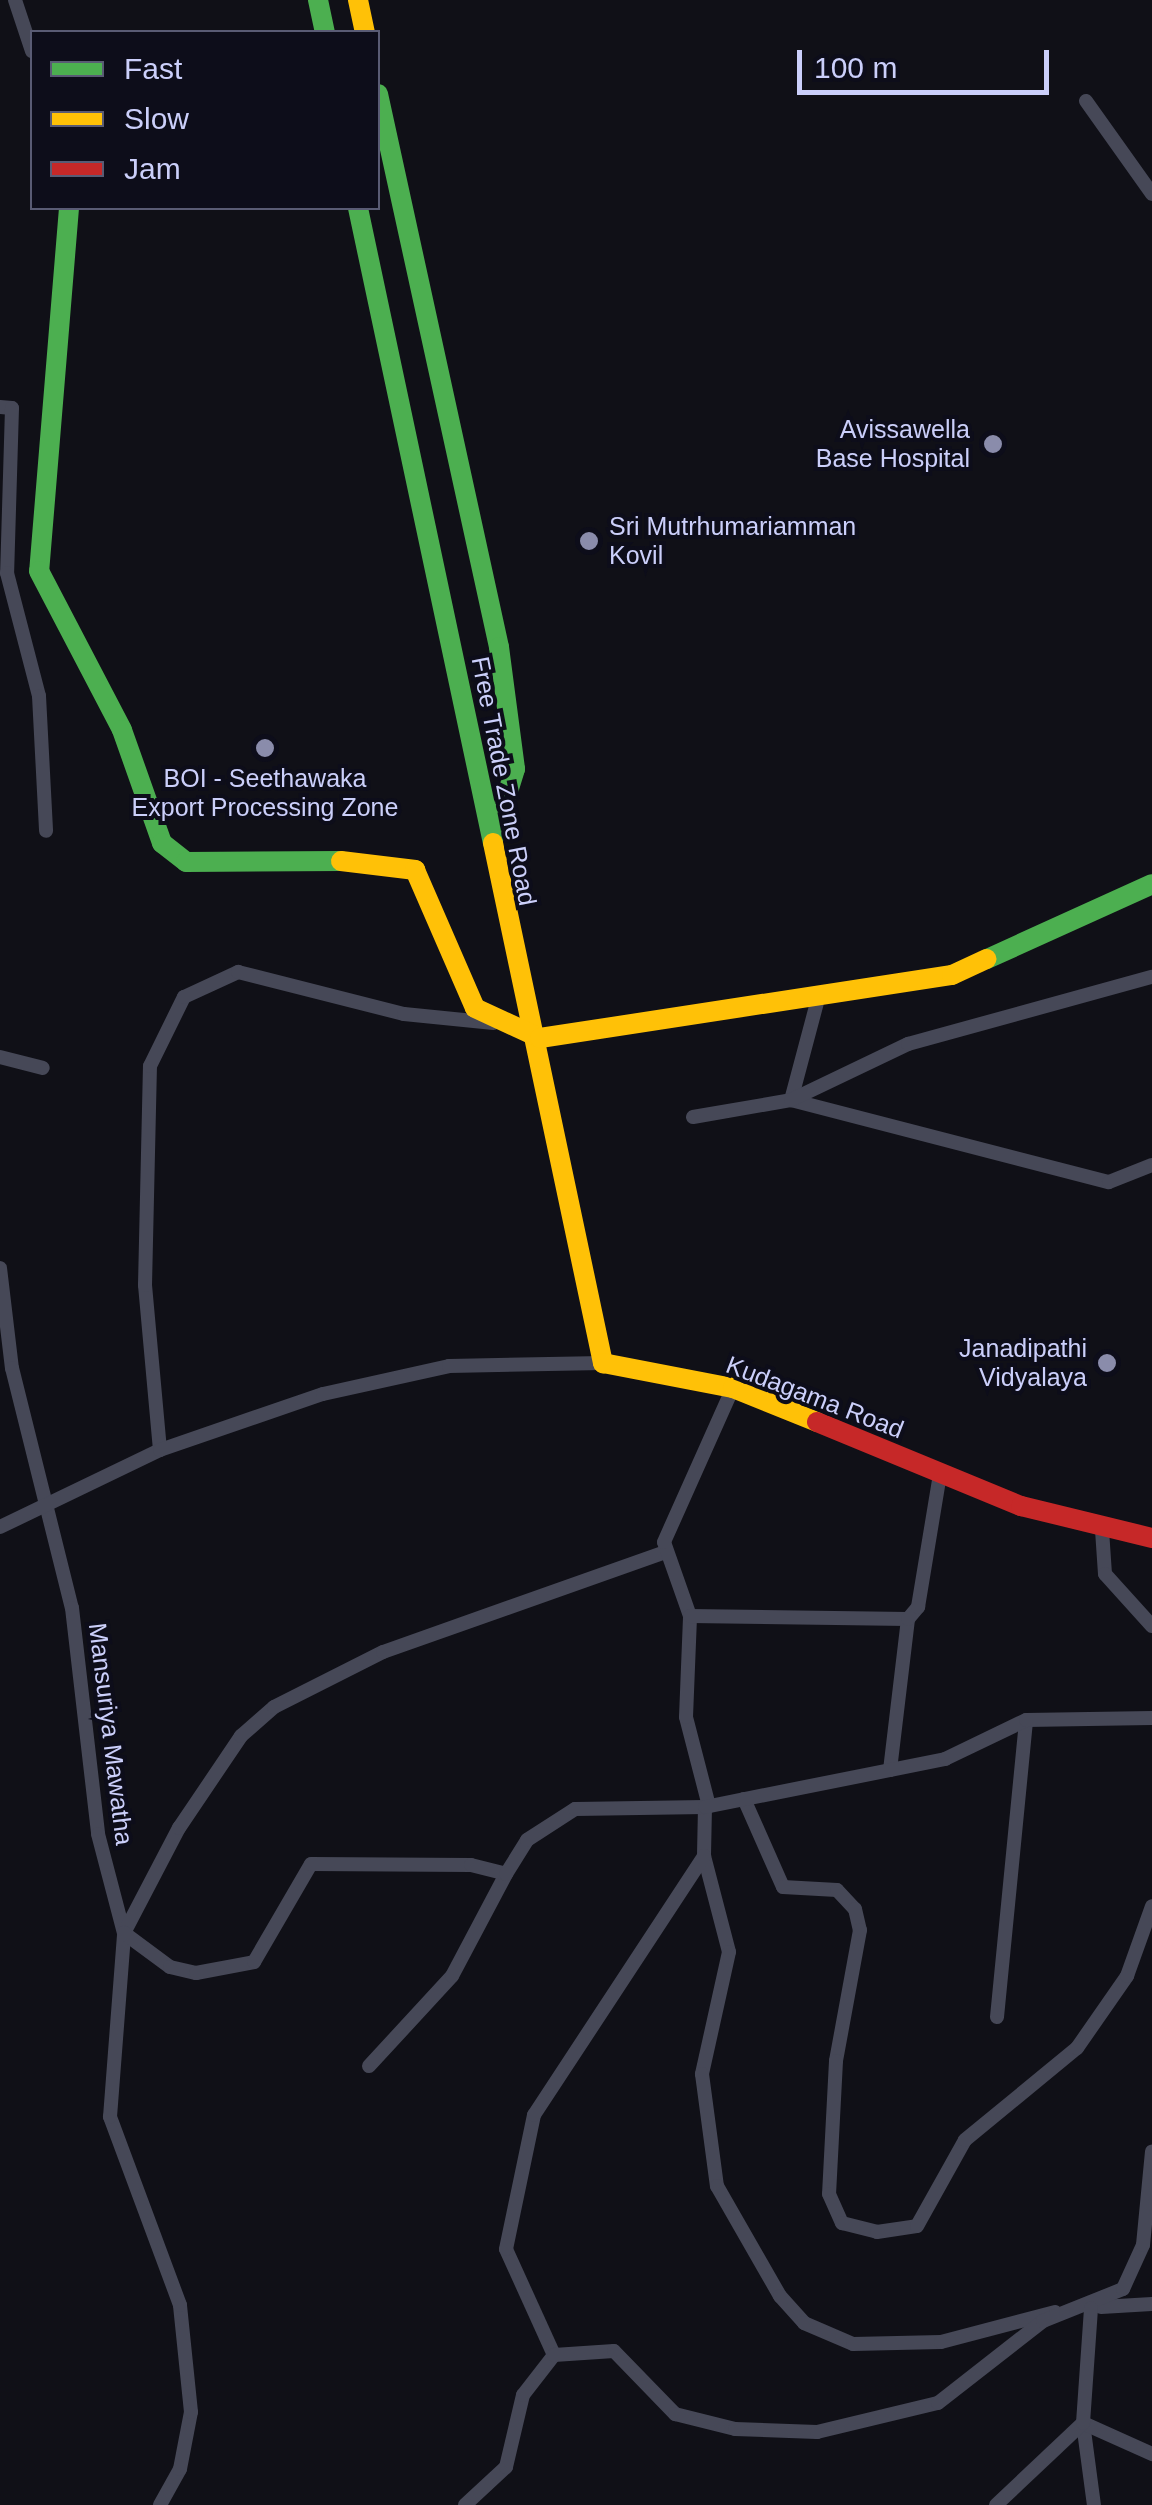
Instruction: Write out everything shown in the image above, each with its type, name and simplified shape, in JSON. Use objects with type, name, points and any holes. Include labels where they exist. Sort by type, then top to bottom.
[{"type":"street","points":[[15,0],[30,44]]},
{"type":"street","points":[[318,0],[324,30]]},
{"type":"street","points":[[358,0],[365,30]]},
{"type":"street","points":[[1086,101],[1152,194]]},
{"type":"street","points":[[380,104],[412,268],[499,647],[515,768],[494,837]]},
{"type":"street","points":[[69,210],[39,571],[122,730],[162,844],[186,862],[377,861],[416,870],[475,1008],[494,1023]]},
{"type":"street","name":"Free Trade Zone Road","points":[[358,210],[494,837],[505,921],[540,1038],[603,1364]]},
{"type":"street","points":[[0,407],[12,408],[3,574],[39,696],[46,831]]},
{"type":"street","points":[[3,574],[39,571]]},
{"type":"street","points":[[160,1450],[145,1286],[150,1066],[184,997],[238,972],[404,1014],[494,1023],[540,1038],[952,975],[1152,884]]},
{"type":"street","points":[[694,1117],[791,1100],[908,1044],[1152,977]]},
{"type":"street","points":[[791,1100],[819,996]]},
{"type":"street","points":[[0,1058],[43,1068]]},
{"type":"street","points":[[791,1100],[1110,1182],[1152,1165]]},
{"type":"street","name":"Mansuriya Mawatha","points":[[0,1268],[12,1368],[53,1508],[98,1834],[124,1933]]},
{"type":"street","name":"Kudagama Road","points":[[0,1527],[53,1508],[160,1450],[323,1394],[449,1366],[603,1364],[733,1388],[940,1474],[1102,1530],[1152,1538]]},
{"type":"street","points":[[733,1388],[663,1553],[690,1616],[686,1717],[707,1807],[704,1856],[729,1952],[702,2074],[717,2186],[780,2296],[804,2323],[853,2344],[940,2342],[1006,2318],[1152,2304]]},
{"type":"street","points":[[890,1770],[908,1619],[918,1607],[940,1474]]},
{"type":"street","points":[[1102,1530],[1105,1574],[1152,1626]]},
{"type":"street","name":"Mansuriya Mawatha","points":[[124,1933],[190,1813],[241,1736],[274,1707],[383,1652],[663,1553]]},
{"type":"street","points":[[690,1616],[908,1619]]},
{"type":"street","points":[[369,2066],[452,1976],[527,1840],[575,1809],[707,1807],[945,1760],[1026,1720],[1152,1718]]},
{"type":"street","points":[[997,2017],[1026,1720]]},
{"type":"street","points":[[744,1799],[783,1887],[837,1890],[854,1909],[860,1930],[836,2062],[829,2194],[842,2222],[877,2232],[917,2226],[966,2140],[1077,2048],[1127,1976],[1152,1906]]},
{"type":"street","points":[[554,2355],[506,2249],[534,2115],[704,1856]]},
{"type":"street","points":[[124,1933],[170,1968],[196,1973],[254,1962],[311,1864],[471,1865],[506,1874]]},
{"type":"street","points":[[124,1933],[110,2118],[180,2305],[191,2412],[180,2469],[160,2505]]},
{"type":"street","points":[[465,2505],[506,2467],[523,2395],[554,2355],[614,2352],[675,2414],[735,2429],[817,2432],[938,2404],[1043,2321],[1091,2308],[1123,2289],[1136,2266],[1152,2151]]},
{"type":"street","points":[[1091,2308],[1083,2424],[1094,2505]]},
{"type":"street","points":[[1083,2424],[1152,2454]]},
{"type":"street","points":[[996,2505],[1083,2424]]},
{"type":"traffic: fast","points":[[318,0],[325,30]]},
{"type":"traffic: fast","points":[[380,103],[499,647],[515,769],[494,837]]},
{"type":"traffic: fast","points":[[69,210],[39,571],[122,730],[162,843],[186,862],[341,861]]},
{"type":"traffic: fast","points":[[358,210],[493,843]]},
{"type":"traffic: fast","points":[[987,959],[1152,884]]},
{"type":"traffic: slow","points":[[358,0],[365,30]]},
{"type":"traffic: slow","points":[[493,843],[603,1363],[733,1388],[817,1422]]},
{"type":"traffic: slow","points":[[341,861],[415,870],[475,1008],[540,1038],[952,975],[987,959]]},
{"type":"traffic: jam","points":[[817,1422],[1021,1506],[1152,1538]]},
{"type":"place","name":"Avissawella Base Hospital","points":[[993,444]]},
{"type":"place","name":"Sri Mutrhumariamman Kovil","points":[[589,541]]},
{"type":"place","name":"BOI - Seethawaka Export Processing Zone","points":[[265,748]]},
{"type":"place","name":"Janadipathi Vidyalaya","points":[[1107,1363]]}]
